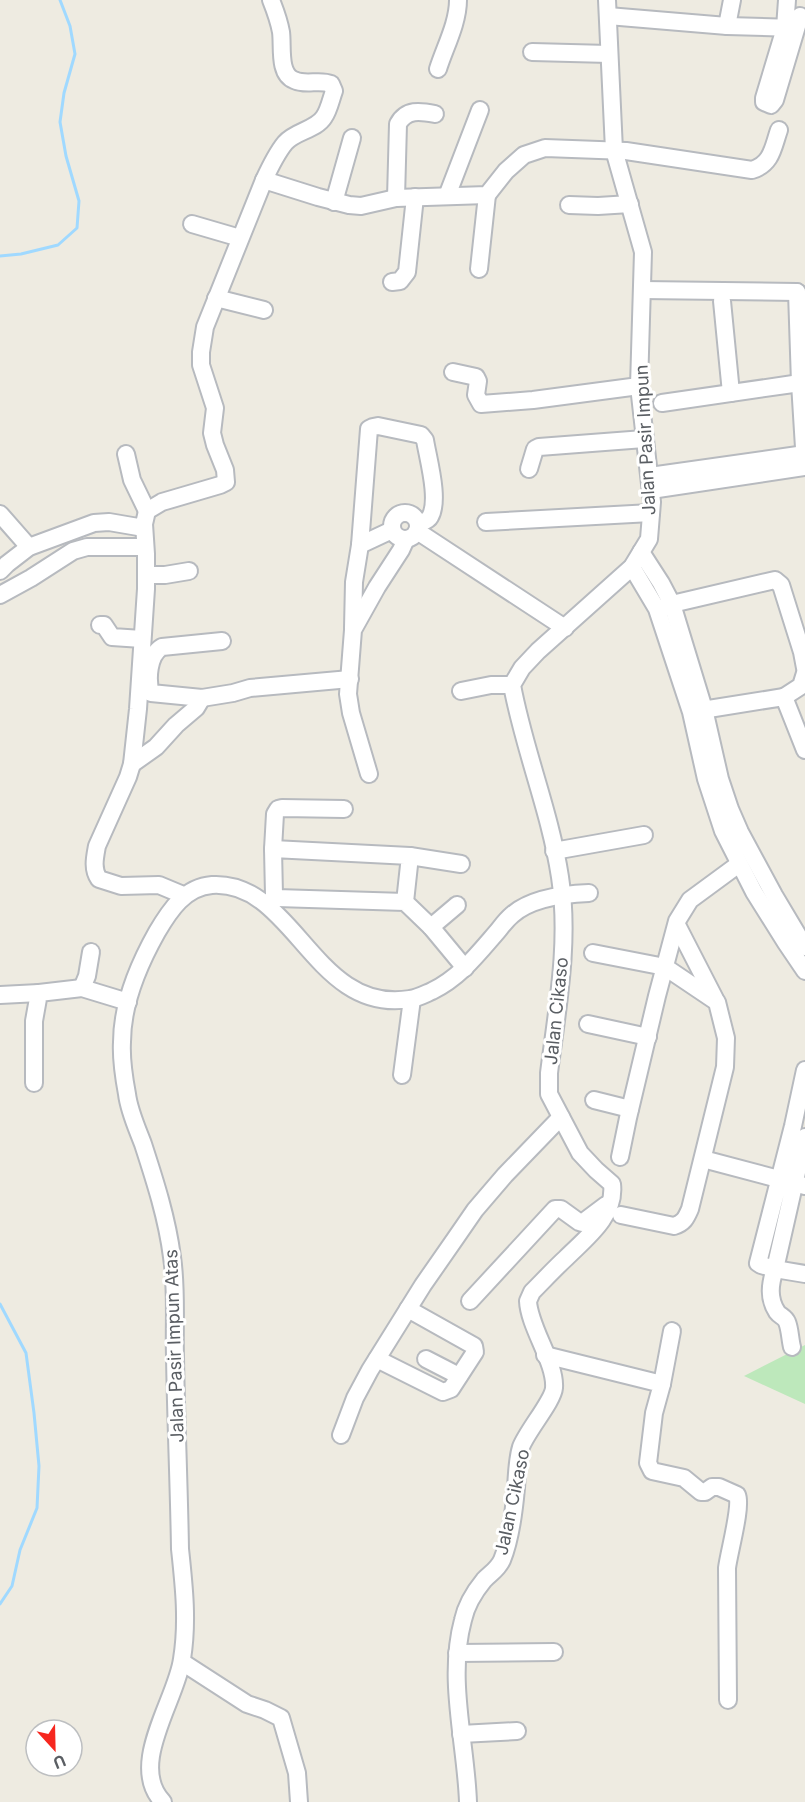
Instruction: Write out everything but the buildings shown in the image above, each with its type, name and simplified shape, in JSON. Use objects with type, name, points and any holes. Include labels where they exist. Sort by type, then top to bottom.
[{"type":"street","points":[[0,572],[29,547],[102,522],[146,520],[162,502],[226,482],[225,470],[212,433],[215,408],[201,365],[205,327],[274,159],[286,142],[324,118],[334,91],[331,84],[327,82],[302,82],[292,80],[286,75],[281,31],[271,0]]},
{"type":"street","points":[[438,69],[453,26],[458,0]]},
{"type":"street","points":[[727,26],[732,0]]},
{"type":"street","points":[[607,8],[727,26],[795,19]]},
{"type":"street","name":"Jalan Pasir Impun","points":[[512,685],[522,668],[530,660],[632,567],[649,539],[650,483],[639,386],[643,252],[614,150],[607,8]]},
{"type":"street","points":[[532,52],[609,54]]},
{"type":"street","points":[[447,196],[480,110]]},
{"type":"street","points":[[396,198],[398,124],[406,114],[420,112],[435,114]]},
{"type":"street","points":[[479,269],[487,195],[506,171],[524,155],[545,148],[614,150],[753,170],[761,167],[770,159],[779,130]]},
{"type":"street","points":[[334,202],[352,138]]},
{"type":"street","points":[[264,180],[334,202],[361,206],[396,198],[487,195]]},
{"type":"street","points":[[392,282],[399,281],[407,272],[415,197]]},
{"type":"street","points":[[569,205],[630,204]]},
{"type":"street","points":[[192,224],[240,238]]},
{"type":"street","points":[[642,290],[801,289],[805,460],[650,483]]},
{"type":"street","points":[[216,298],[264,310]]},
{"type":"street","points":[[722,302],[731,393]]},
{"type":"street","points":[[453,372],[476,376],[478,381],[476,395],[481,404],[533,400],[639,386]]},
{"type":"street","points":[[662,403],[803,382]]},
{"type":"street","points":[[360,545],[408,531],[427,520],[433,509],[434,492],[425,440],[421,435],[378,426],[369,429],[360,545],[354,582],[348,694],[351,713],[369,774]]},
{"type":"street","points":[[529,469],[535,448],[644,439]]},
{"type":"street","points":[[126,454],[146,520],[146,575],[138,709],[132,764],[97,846],[94,871],[99,879],[121,886],[159,885],[183,895],[212,885],[232,887],[248,892],[266,904],[336,978],[352,989],[375,998],[391,1000],[412,999],[447,983],[465,968],[513,914],[532,903],[562,895],[589,893]]},
{"type":"street","points":[[486,522],[651,513]]},
{"type":"street","points":[[0,514],[29,547]]},
{"type":"street","points":[[408,531],[565,628]]},
{"type":"street","points":[[353,630],[377,587],[402,550],[408,531]]},
{"type":"street","points":[[0,596],[73,550],[87,547],[146,547]]},
{"type":"street","points":[[641,552],[661,583],[664,606],[730,808],[740,832],[805,947]]},
{"type":"street","points":[[632,567],[664,606]]},
{"type":"street","points":[[146,575],[189,571]]},
{"type":"street","points":[[664,606],[775,580],[781,585],[805,668]]},
{"type":"street","points":[[100,625],[104,625],[112,637],[142,639]]},
{"type":"street","points":[[222,641],[162,647],[155,652],[151,659],[149,687],[151,693],[202,698],[250,688],[350,679]]},
{"type":"street","points":[[697,711],[784,697],[801,686],[805,672]]},
{"type":"street","points":[[461,691],[491,685],[512,685],[517,713],[545,808],[562,895]]},
{"type":"street","points":[[784,697],[805,750]]},
{"type":"street","points":[[132,764],[156,747],[196,708],[202,698]]},
{"type":"street","points":[[697,711],[706,779],[723,831],[739,864],[805,971]]},
{"type":"street","points":[[344,809],[278,809],[275,814],[273,849],[274,895],[277,898],[405,902],[431,927],[465,968]]},
{"type":"street","points":[[554,851],[644,835]]},
{"type":"street","points":[[273,849],[410,856],[461,864]]},
{"type":"street","points":[[405,902],[410,856]]},
{"type":"street","points":[[620,1157],[677,925],[690,900],[739,864]]},
{"type":"street","name":"Jalan Pasir Impun Atas","points":[[163,1802],[151,1776],[151,1752],[182,1662],[186,1631],[186,1597],[180,1549],[173,1258],[161,1202],[127,1096],[122,1042],[128,1002],[139,969],[149,946],[183,895]]},
{"type":"street","name":"Jalan Cikaso","points":[[468,1802],[467,1774],[461,1734],[458,1640],[472,1599],[484,1580],[496,1570],[505,1550],[513,1514],[521,1447],[552,1396],[554,1388],[552,1374],[528,1305],[529,1296],[594,1232],[603,1220],[613,1192],[612,1184],[586,1160],[549,1094],[549,1073],[563,938],[562,895]]},
{"type":"street","points":[[431,927],[457,905]]},
{"type":"street","points":[[621,1215],[674,1226],[685,1221],[703,1159],[725,1067],[726,1038],[717,1002],[677,925]]},
{"type":"street","points":[[82,988],[87,976],[91,952]]},
{"type":"street","points":[[593,953],[665,967],[717,1002]]},
{"type":"street","points":[[0,995],[82,988],[128,1002]]},
{"type":"street","points":[[34,1083],[34,1021],[39,993]]},
{"type":"street","points":[[402,1075],[412,999]]},
{"type":"street","points":[[588,1024],[648,1037]]},
{"type":"street","points":[[792,1183],[805,1070]]},
{"type":"street","points":[[594,1100],[630,1109]]},
{"type":"street","points":[[341,1435],[355,1398],[377,1359],[408,1309],[476,1210],[505,1175],[561,1117]]},
{"type":"street","points":[[792,1347],[788,1325],[775,1309],[772,1301],[770,1283],[775,1269],[792,1183],[805,1137]]},
{"type":"street","points":[[703,1159],[792,1183]]},
{"type":"street","points":[[470,1301],[555,1209],[561,1209],[582,1223],[611,1201]]},
{"type":"street","points":[[775,1269],[805,1274]]},
{"type":"street","points":[[377,1359],[443,1392],[451,1389],[475,1352],[474,1346],[408,1309]]},
{"type":"street","points":[[672,1331],[654,1413],[648,1463],[652,1471],[684,1478],[700,1491],[705,1492],[712,1487],[719,1487],[737,1495],[739,1499],[727,1568],[728,1700]]},
{"type":"street","points":[[545,1355],[662,1384]]},
{"type":"street","points":[[426,1359],[459,1376]]},
{"type":"street","points":[[458,1653],[554,1652]]},
{"type":"street","points":[[182,1662],[247,1704],[281,1718],[297,1773],[299,1802]]},
{"type":"street","points":[[461,1734],[517,1731]]},
{"type":"green space","points":[[805,1345],[805,1404],[744,1376],[801,1347]]},
{"type":"waterway","points":[[0,256],[21,254],[58,245],[77,228],[79,201],[66,156],[60,122],[64,93],[75,54],[70,26],[60,0]]},
{"type":"waterway","points":[[0,1304],[26,1353],[39,1466],[37,1508],[20,1550],[12,1586],[0,1604]]}]
